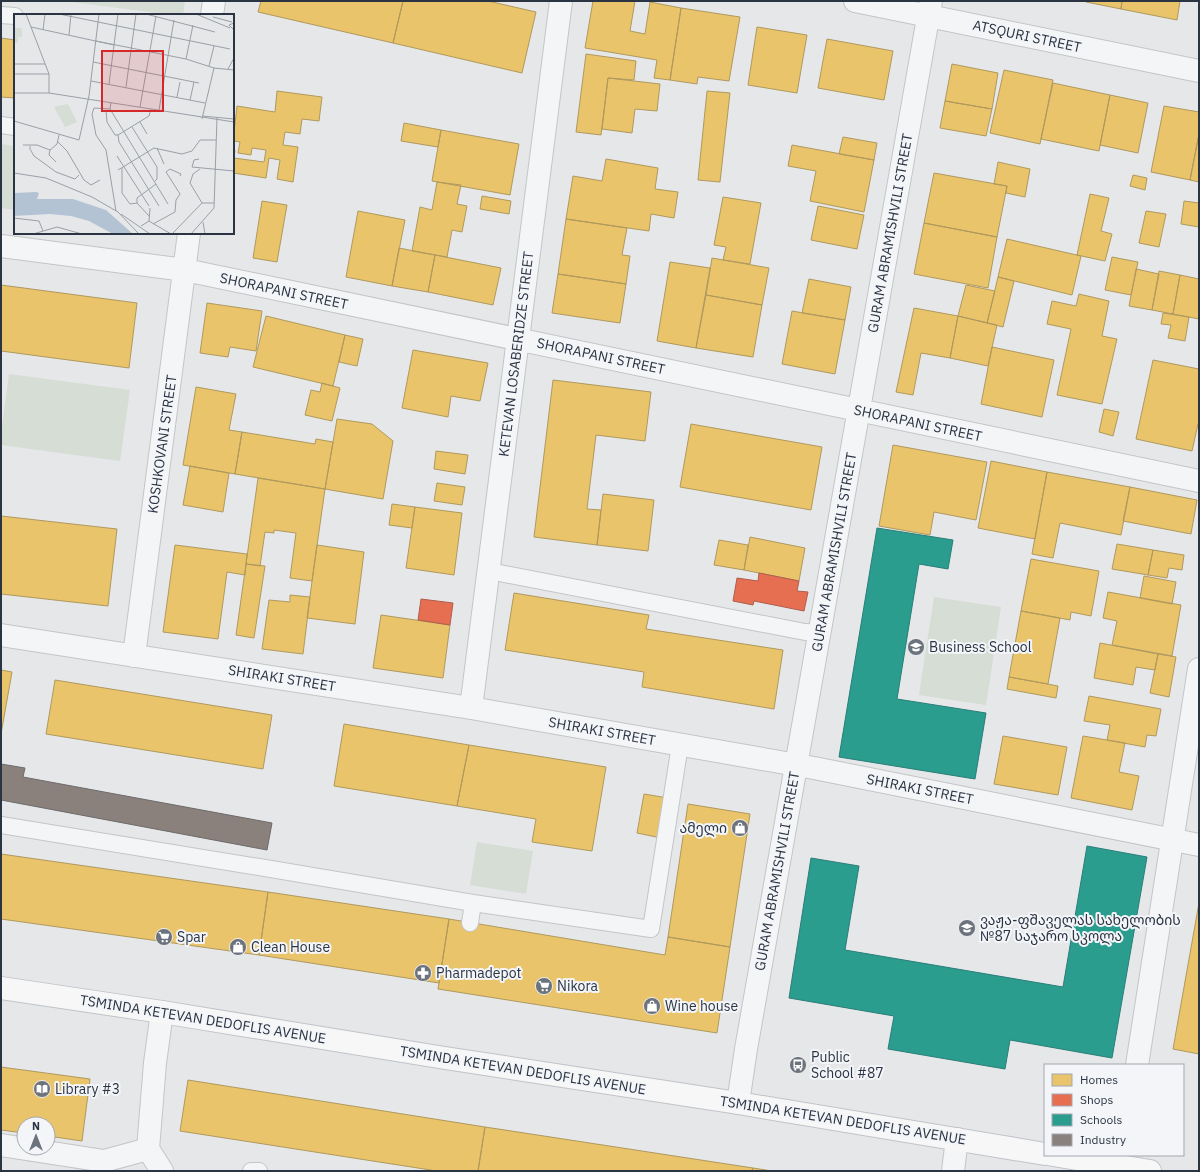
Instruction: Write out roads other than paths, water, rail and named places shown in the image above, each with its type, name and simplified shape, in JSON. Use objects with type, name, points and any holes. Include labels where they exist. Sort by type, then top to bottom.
[{"type":"main road","name":"TSMINDA KETEVAN DEDOFLIS AVENUE","points":[[1,988],[738,1103],[1044,1154]]},
{"type":"main road","points":[[1064,1156],[1122,1161],[1150,1171]]},
{"type":"street","points":[[212,14],[214,1]]},
{"type":"street","name":"KETEVAN LOSABERIDZE STREET","points":[[471,708],[561,1]]},
{"type":"street","name":"ATSQURI STREET","points":[[855,1],[930,8],[1199,71]]},
{"type":"street","name":"GURAM ABRAMISHVILI STREET","points":[[738,1103],[747,1041],[930,8]]},
{"type":"street","name":"KOSHKOVANI STREET","points":[[134,656],[189,234]]},
{"type":"street","name":"SHORAPANI STREET","points":[[1,246],[185,270],[1199,481]]},
{"type":"street","name":"SHIRAKI STREET","points":[[1,635],[471,708],[796,765],[1199,845]]},
{"type":"street","points":[[1137,1064],[1199,669]]},
{"type":"street","points":[[162,1012],[155,1063],[148,1149],[162,1171]]},
{"type":"street","points":[[953,1171],[957,1139]]},
{"type":"street","points":[[1,1145],[69,1164],[104,1161],[148,1149]]},
{"type":"lane","points":[[1,15],[14,16]]},
{"type":"lane","points":[[1,125],[14,127]]},
{"type":"lane","points":[[489,571],[805,632],[819,633]]},
{"type":"lane","points":[[1,825],[473,903],[651,929],[680,745]]},
{"type":"lane","points":[[470,923],[473,903]]},
{"type":"lane","points":[[251,1171],[259,1171]]},
{"type":"place","name":"Business School","points":[[916,647]]},
{"type":"place","name":"ამელი","points":[[740,828]]},
{"type":"place","name":"ვაჟა-ფშაველას სახელობის №87 საჯარო სკოლა","points":[[967,928]]},
{"type":"place","name":"Spar","points":[[164,937]]},
{"type":"place","name":"Clean House","points":[[238,947]]},
{"type":"place","name":"Pharmadepot","points":[[423,973]]},
{"type":"place","name":"Nikora","points":[[544,986]]},
{"type":"place","name":"Wine house","points":[[652,1006]]},
{"type":"place","name":"Public School #87","points":[[798,1065]]},
{"type":"place","name":"Library #3","points":[[42,1089]]}]
